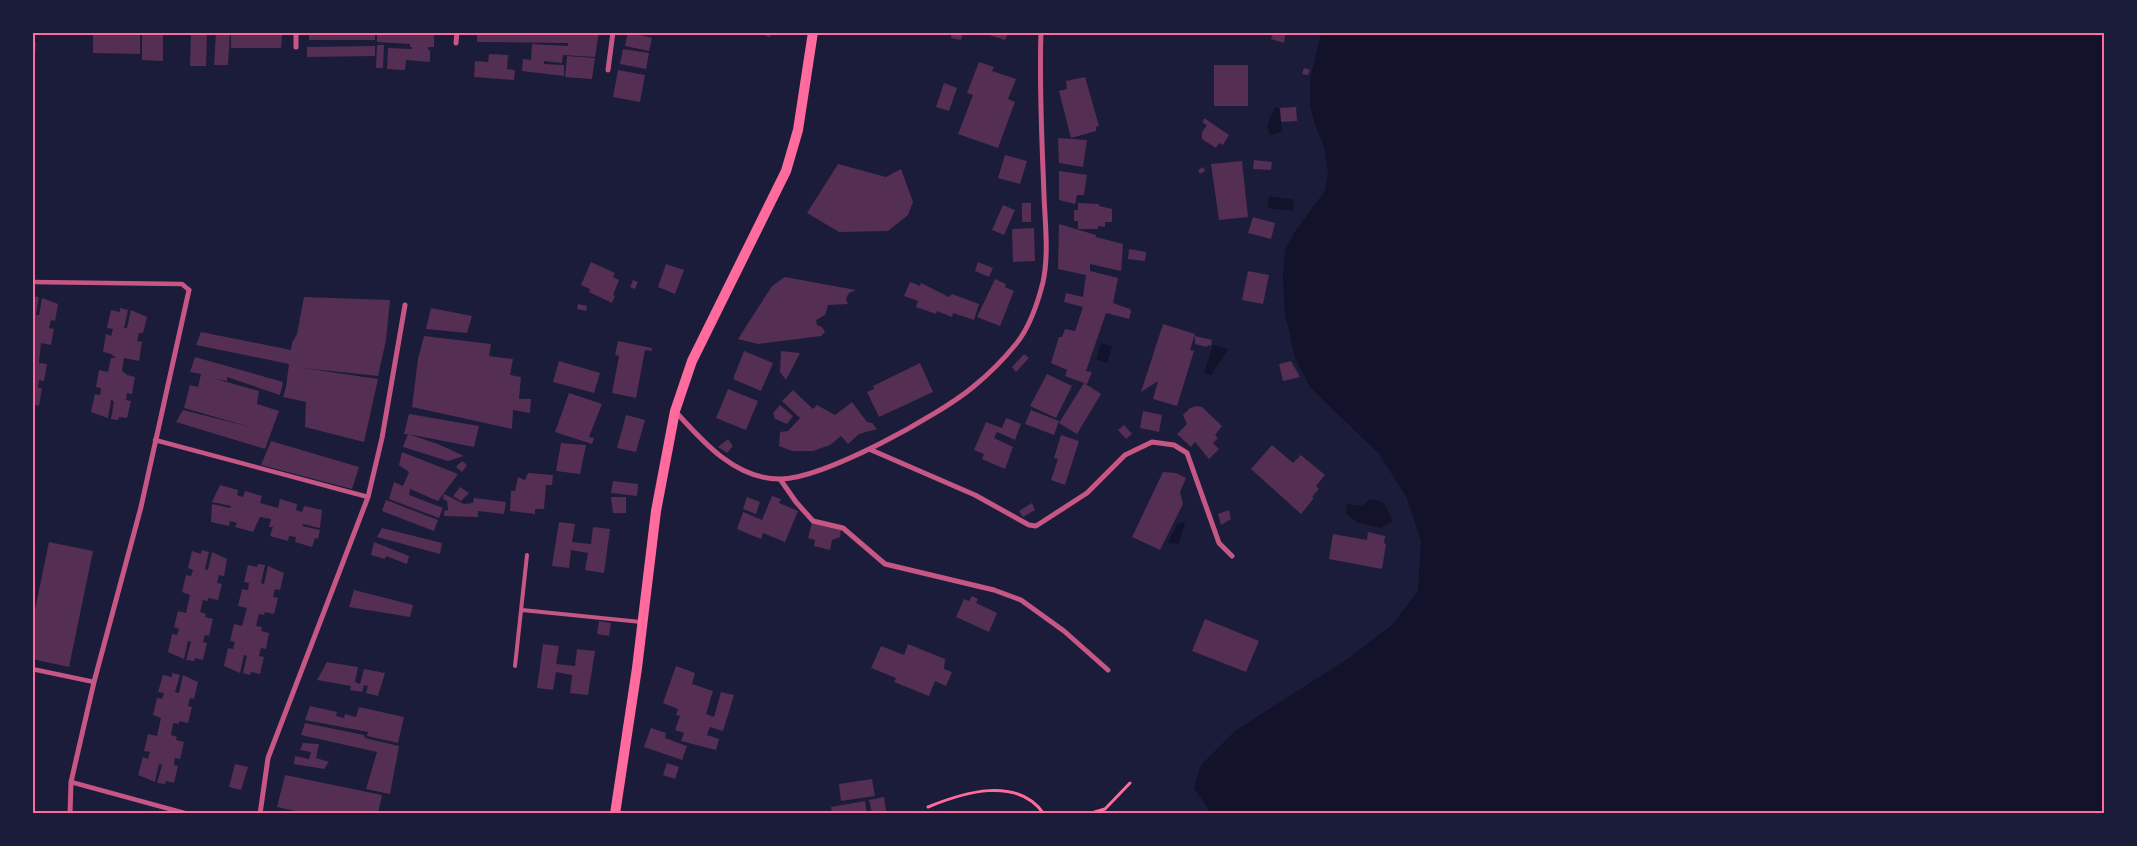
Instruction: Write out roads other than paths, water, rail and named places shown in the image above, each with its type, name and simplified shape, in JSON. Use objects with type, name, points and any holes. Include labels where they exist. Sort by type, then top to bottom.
[{"type":"main road","points":[[615,814],[643,622],[656,511],[674,411],[692,361],[786,171],[798,130],[813,32]]},
{"type":"street","points":[[296,32],[296,47]]},
{"type":"street","points":[[456,43],[457,32]]},
{"type":"street","points":[[608,70],[613,32]]},
{"type":"street","points":[[674,411],[720,457],[745,471],[780,479],[803,475],[869,449],[942,409],[972,388],[998,364],[1018,342],[1032,314],[1043,281],[1046,246],[1039,85],[1041,32]]},
{"type":"street","points":[[32,282],[182,284],[190,290],[141,507],[94,682],[71,782],[70,814]]},
{"type":"street","points":[[260,814],[268,758],[368,497],[382,438],[405,305]]},
{"type":"street","points":[[155,440],[368,497]]},
{"type":"street","points":[[869,449],[975,495],[1011,516],[1036,526],[1087,493],[1125,454],[1152,442],[1174,446],[1187,453],[1218,543],[1232,556]]},
{"type":"street","points":[[780,479],[796,502],[813,521],[843,528],[885,564],[994,590],[1021,600],[1064,631],[1108,670]]},
{"type":"street","points":[[32,668],[94,682]]},
{"type":"street","points":[[71,782],[188,814]]},
{"type":"lane","points":[[515,666],[527,555]]},
{"type":"lane","points":[[522,610],[643,622]]}]
